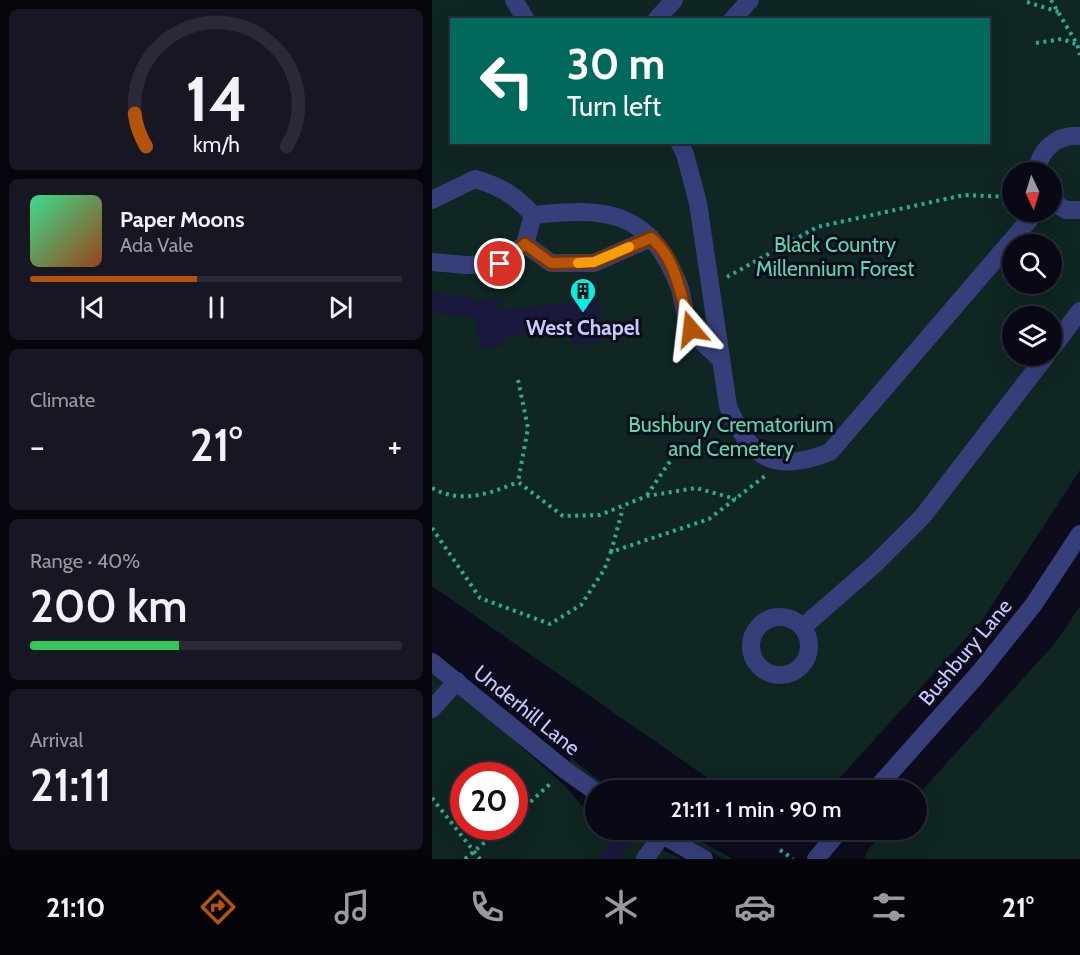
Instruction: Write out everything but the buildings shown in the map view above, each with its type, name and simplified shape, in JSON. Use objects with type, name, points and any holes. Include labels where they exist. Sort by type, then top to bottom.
[{"type":"street","points":[[514,0],[525,18]]},
{"type":"street","points":[[658,18],[674,0]]},
{"type":"street","points":[[734,18],[750,0]]},
{"type":"street","points":[[1040,162],[1042,153],[1051,144],[1061,138],[1080,136]]},
{"type":"street","points":[[680,144],[685,154],[698,203],[728,406],[739,431],[755,450],[781,463],[807,462],[830,452],[1027,222]]},
{"type":"street","points":[[432,200],[476,179],[495,184],[518,198],[533,215]]},
{"type":"street","points":[[1062,208],[1080,210]]},
{"type":"street","points":[[533,215],[590,211],[629,220],[660,245],[680,288],[691,329],[721,360]]},
{"type":"street","points":[[432,262],[466,265],[500,264],[525,244],[533,215]]},
{"type":"street","points":[[525,244],[551,263],[594,262],[651,238]]},
{"type":"street","points":[[1062,335],[1080,311]]},
{"type":"street","points":[[803,627],[875,564],[923,516],[1038,366]]},
{"type":"street","name":"Bushbury Lane","points":[[884,780],[979,673],[1034,604],[1080,534]]},
{"type":"street","name":"Underhill Lane","points":[[432,662],[585,784]]},
{"type":"street","points":[[432,709],[457,681]]},
{"type":"street","points":[[645,859],[654,840]]},
{"type":"street","points":[[672,840],[704,859]]},
{"type":"street","points":[[816,859],[832,840]]},
{"type":"path","points":[[1051,0],[1077,44],[1080,55]]},
{"type":"path","points":[[1027,2],[1060,12]]},
{"type":"path","points":[[1036,43],[1062,39],[1077,44]]},
{"type":"path","points":[[710,286],[817,227],[964,195],[1002,197]]},
{"type":"path","points":[[518,380],[528,428],[518,482]]},
{"type":"path","points":[[647,496],[675,454]]},
{"type":"path","points":[[611,552],[709,519],[737,500],[781,463]]},
{"type":"path","points":[[518,482],[562,516],[600,515],[623,508],[647,496],[696,488],[737,500]]},
{"type":"path","points":[[432,488],[447,496],[484,496],[518,482]]},
{"type":"path","points":[[432,528],[480,598],[550,624],[581,605],[604,570],[623,508]]},
{"type":"path","points":[[528,804],[565,770]]},
{"type":"path","points":[[432,798],[480,859]]},
{"type":"path","points":[[465,859],[489,840]]},
{"type":"path","points":[[780,850],[793,859]]},
{"type":"green space","name":"Bushbury Crematorium and Cemetery","points":[[432,0],[1080,0],[1080,470],[983,619],[838,780],[711,780],[432,586]]},
{"type":"green space","points":[[1080,606],[1080,859],[864,859],[877,840],[927,840],[927,785],[1056,642]]},
{"type":"green space","points":[[432,666],[566,787],[585,809],[585,840],[641,840],[682,859],[432,859]]},
{"type":"green space","points":[[572,759],[599,780],[590,780],[569,762]]},
{"type":"green space","points":[[689,840],[698,840],[733,859],[723,859]]},
{"type":"slow traffic","points":[[578,263],[594,262],[629,247]]},
{"type":"place","name":"West Chapel","points":[[583,314]]},
{"type":"route","points":[[500,264],[525,244],[551,263],[594,262],[651,238],[660,245],[680,288],[684,311],[691,329]]},
{"type":"park label","name":"Black Country Millennium Forest","points":[[835,256]]}]
